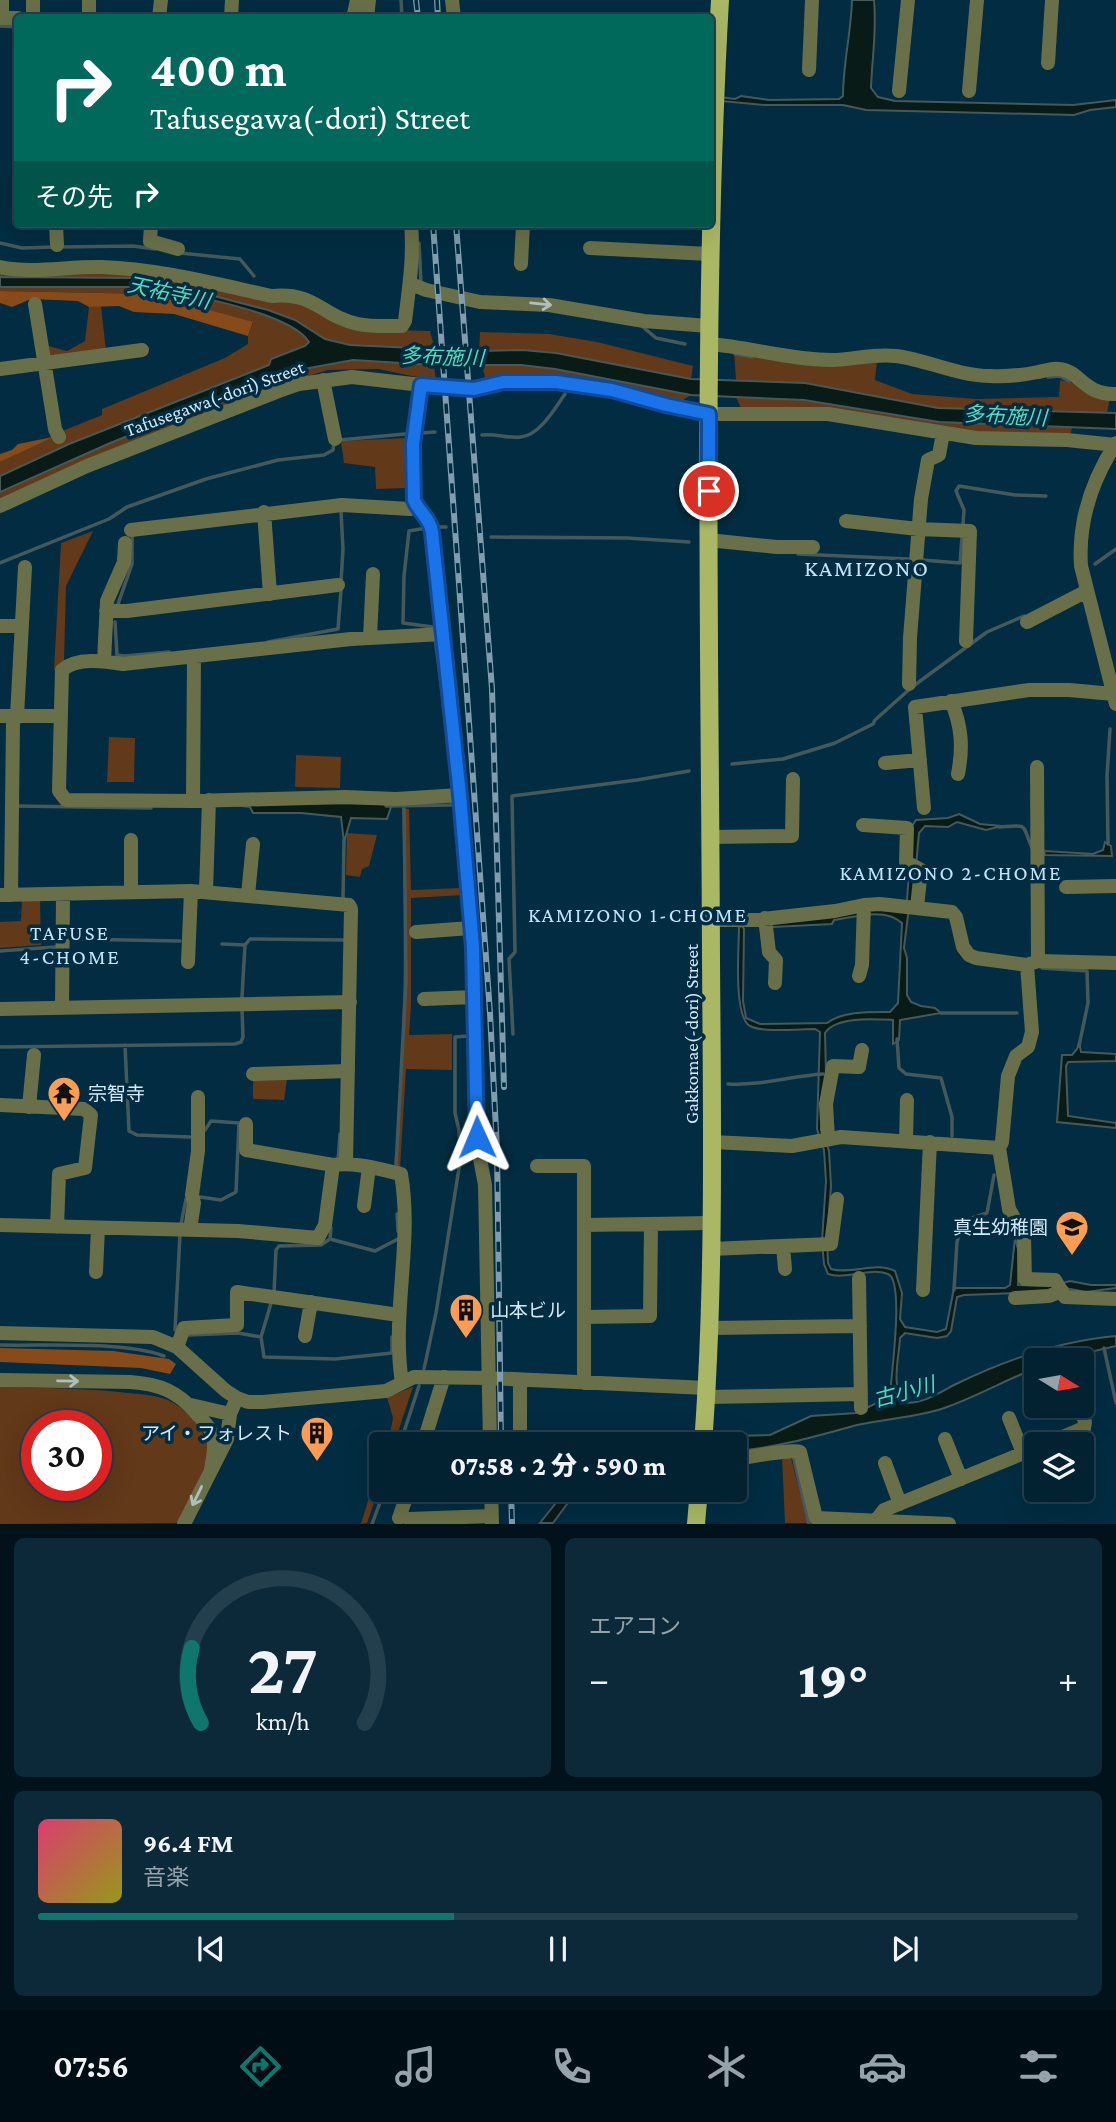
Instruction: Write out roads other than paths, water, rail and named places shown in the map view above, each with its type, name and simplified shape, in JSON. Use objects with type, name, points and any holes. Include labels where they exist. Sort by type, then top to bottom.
[{"type":"main road","name":"Gakkomae(-dori) Street","points":[[714,88],[720,0]]},
{"type":"main road","name":"Gakkomae(-dori) Street","points":[[704,1432],[711,1328],[708,540],[711,228]]},
{"type":"main road","points":[[696,1524],[698,1502]]},
{"type":"street","points":[[1,18],[2,0]]},
{"type":"street","points":[[809,70],[812,0]]},
{"type":"street","points":[[900,91],[908,0]]},
{"type":"street","points":[[970,91],[977,0]]},
{"type":"street","points":[[1048,63],[1052,0]]},
{"type":"street","points":[[56,228],[57,245]]},
{"type":"street","points":[[151,228],[150,241],[177,250]]},
{"type":"street","points":[[0,267],[27,271],[101,267],[148,270],[272,296],[290,294],[308,299],[335,316],[359,324],[402,326],[411,284],[411,228]]},
{"type":"street","points":[[522,264],[523,228]]},
{"type":"street","points":[[590,248],[710,254]]},
{"type":"street","points":[[411,284],[480,302],[549,305],[644,321],[709,335],[785,357],[832,360],[879,354],[967,374],[990,376],[1056,368],[1070,372],[1087,387],[1103,394],[1116,394]]},
{"type":"street","points":[[35,304],[55,429],[59,437]]},
{"type":"street","points":[[0,369],[142,350]]},
{"type":"street","name":"Tafusegawa(-dori) Street","points":[[0,506],[87,466],[287,388],[352,377],[474,389],[503,382],[556,382],[612,390],[709,414],[828,414],[976,438],[1116,444]]},
{"type":"street","points":[[323,380],[335,439]]},
{"type":"street","points":[[421,385],[413,444],[414,500],[432,527],[437,635],[471,928],[477,1143],[485,1185],[490,1432]]},
{"type":"street","points":[[909,684],[918,528],[925,467],[928,460],[939,455],[943,433]]},
{"type":"street","points":[[924,808],[915,707],[1029,690],[1069,690],[1115,699],[1080,566],[1079,545],[1097,475],[1116,444]]},
{"type":"street","points":[[104,661],[107,601],[124,562],[128,536],[264,512],[342,505],[410,509],[417,507]]},
{"type":"street","points":[[264,512],[270,594]]},
{"type":"street","points":[[846,521],[970,531],[966,641]]},
{"type":"street","points":[[708,540],[777,547],[813,547]]},
{"type":"street","points":[[0,1225],[190,1230],[318,1238],[325,1225],[340,1164],[351,909],[345,904],[198,891],[6,895],[12,806],[13,722],[17,716],[25,567]]},
{"type":"street","points":[[370,638],[373,574]]},
{"type":"street","points":[[106,611],[127,611],[338,585]]},
{"type":"street","points":[[1027,622],[1087,591]]},
{"type":"street","points":[[0,626],[22,626]]},
{"type":"street","points":[[437,635],[370,638],[123,664],[104,661],[69,664],[62,670],[59,791],[66,800],[193,801],[208,806],[345,797],[396,799],[454,795]]},
{"type":"street","points":[[193,801],[194,657]]},
{"type":"street","points":[[951,701],[960,721],[962,753],[958,774]]},
{"type":"street","points":[[0,716],[61,716]]},
{"type":"street","points":[[885,763],[920,760]]},
{"type":"street","points":[[1037,767],[1038,852],[1032,963],[1032,1031],[1028,1047],[1016,1056],[1008,1076],[1002,1142],[999,1149],[1009,1209],[1024,1236],[1025,1279],[1058,1286],[1065,1297],[1116,1299]]},
{"type":"street","points":[[711,837],[792,836],[793,779]]},
{"type":"street","points":[[188,962],[208,806]]},
{"type":"street","points":[[863,825],[907,828],[913,866],[921,870],[911,907]]},
{"type":"street","points":[[131,840],[131,892]]},
{"type":"street","points":[[248,895],[253,844]]},
{"type":"street","points":[[1066,887],[1116,886]]},
{"type":"street","points":[[62,1008],[63,894]]},
{"type":"street","points":[[711,920],[766,923],[835,911],[911,907],[952,912],[956,917],[963,947],[969,955],[976,958],[1032,963],[1116,963]]},
{"type":"street","points":[[859,976],[862,965],[864,911]]},
{"type":"street","points":[[766,923],[769,952],[776,960],[775,983]]},
{"type":"street","points":[[416,932],[471,928]]},
{"type":"street","points":[[424,999],[474,997]]},
{"type":"street","points":[[0,1009],[345,1002]]},
{"type":"street","points":[[823,1140],[833,1066],[859,1067],[862,1051]]},
{"type":"street","points":[[29,1107],[34,1055]]},
{"type":"street","points":[[253,1074],[343,1072]]},
{"type":"street","points":[[190,1230],[198,1151],[198,1097]]},
{"type":"street","points":[[906,1141],[907,1100]]},
{"type":"street","points":[[0,1105],[84,1109],[91,1115],[85,1168],[60,1174],[57,1227]]},
{"type":"street","points":[[246,1124],[246,1150],[401,1174],[405,1197],[405,1242],[398,1315],[398,1362],[402,1383]]},
{"type":"street","points":[[712,1142],[792,1146],[823,1140],[906,1141],[999,1149]]},
{"type":"street","points":[[923,1290],[930,1142]]},
{"type":"street","points":[[537,1166],[584,1166],[584,1383]]},
{"type":"street","points":[[364,1206],[369,1167]]},
{"type":"street","points":[[711,1249],[825,1245],[837,1199]]},
{"type":"street","points":[[584,1225],[711,1223]]},
{"type":"street","points":[[584,1317],[650,1316],[651,1224]]},
{"type":"street","points":[[96,1272],[98,1228]]},
{"type":"street","points":[[783,1246],[785,1269]]},
{"type":"street","points":[[0,1333],[153,1337],[177,1347],[226,1391],[248,1402],[386,1391],[414,1377],[584,1383],[861,1401],[859,1278]]},
{"type":"street","points":[[1015,1298],[1049,1296],[1058,1286]]},
{"type":"street","points":[[177,1347],[184,1328],[237,1325],[237,1292],[398,1315]]},
{"type":"street","points":[[305,1336],[311,1302]]},
{"type":"street","points":[[711,1328],[860,1326]]},
{"type":"street","points":[[427,1432],[444,1377]]},
{"type":"street","points":[[0,1380],[151,1384],[177,1394],[191,1405],[209,1426],[214,1438],[211,1469]]},
{"type":"street","points":[[520,1380],[520,1432]]},
{"type":"street","points":[[184,1524],[228,1439],[230,1414],[237,1398]]},
{"type":"street","points":[[191,1405],[230,1414]]},
{"type":"street","points":[[1009,1418],[1024,1441]]},
{"type":"street","points":[[1074,1432],[1084,1428],[1084,1418]]},
{"type":"street","points":[[945,1439],[961,1479]]},
{"type":"street","points":[[747,1456],[768,1456],[792,1450],[800,1452],[816,1518],[949,1524]]},
{"type":"street","points":[[877,1519],[884,1510],[1024,1453]]},
{"type":"street","points":[[886,1463],[900,1504]]},
{"type":"street","points":[[407,1502],[404,1518],[424,1521],[491,1520],[491,1502]]},
{"type":"water","points":[[852,0],[874,0],[875,33],[871,88],[878,97],[895,101],[1073,105],[1116,100],[1116,107],[1074,115],[866,110],[843,105],[765,105],[714,100],[714,96],[735,99],[741,96],[769,100],[839,99],[843,96]]},
{"type":"water","name":"多布施川","points":[[0,277],[134,278],[160,282],[268,310],[295,320],[325,339],[350,345],[556,353],[691,379],[805,383],[938,408],[1116,413],[1116,429],[939,422],[804,400],[691,395],[521,365],[434,365],[353,360],[282,373],[108,444],[0,492],[0,476],[69,444],[269,365],[271,359],[309,342],[298,331],[279,321],[203,298],[137,287],[0,287]]},
{"type":"water","points":[[392,804],[387,819],[351,818],[344,842],[341,817],[301,813],[253,813],[250,807],[232,805]]},
{"type":"water","points":[[959,814],[980,824],[1002,826],[986,830],[957,822],[948,827],[925,826],[919,833],[913,899],[904,948],[907,958],[907,995],[911,1002],[935,1008],[941,1013],[900,1020],[899,1040],[893,1044],[893,1020],[847,1021],[825,1033],[826,1073],[821,1129],[829,1151],[831,1186],[828,1263],[831,1269],[839,1270],[879,1267],[895,1271],[902,1293],[900,1319],[905,1327],[937,1332],[946,1329],[954,1288],[1005,1288],[1010,1285],[1015,1238],[1018,1249],[1018,1285],[1052,1286],[1070,1281],[1091,1285],[1116,1285],[1116,1288],[1086,1292],[1065,1288],[1049,1292],[957,1297],[951,1331],[947,1336],[937,1338],[905,1333],[900,1338],[897,1388],[903,1402],[922,1400],[993,1367],[1024,1356],[1024,1373],[936,1411],[747,1449],[747,1436],[770,1435],[811,1416],[856,1413],[887,1398],[891,1385],[896,1307],[893,1280],[888,1274],[828,1274],[824,1264],[822,1241],[826,1181],[824,1150],[817,1129],[820,1032],[815,1029],[756,1028],[745,1020],[739,996],[739,927],[744,929],[743,1001],[746,1018],[760,1024],[827,1023],[849,1014],[890,1012],[898,1003],[902,923],[887,915],[878,914],[834,920],[832,924],[773,927],[770,924],[907,901],[912,826],[916,820],[948,818]]},
{"type":"water","points":[[1105,842],[1111,846],[1112,856],[1044,855],[1045,851],[1093,854],[1103,850]]},
{"type":"water","points":[[1079,1042],[1081,1052],[1116,1054],[1116,1061],[1068,1062],[1068,1116],[1116,1123],[1116,1128],[1057,1122],[1062,1055],[1072,1055]]},
{"type":"water","points":[[1116,1336],[1116,1346],[1094,1351],[1094,1348],[1050,1348]]},
{"type":"water","points":[[557,1502],[568,1502],[553,1523],[540,1523]]},
{"type":"waterway","points":[[401,0],[402,14]]},
{"type":"waterway","points":[[0,26],[14,27]]},
{"type":"waterway","points":[[0,243],[22,248],[54,247]]},
{"type":"waterway","points":[[419,243],[421,283]]},
{"type":"waterway","points":[[61,247],[133,246],[155,249]]},
{"type":"waterway","points":[[180,253],[240,259],[254,276]]},
{"type":"waterway","points":[[643,327],[656,338],[685,344]]},
{"type":"waterway","points":[[735,354],[753,357]]},
{"type":"waterway","points":[[1048,377],[1060,376],[1069,381]]},
{"type":"waterway","points":[[482,435],[528,435],[546,420],[565,394]]},
{"type":"waterway","points":[[421,433],[435,432]]},
{"type":"waterway","points":[[0,563],[109,519],[127,507],[206,479],[278,460],[324,455],[333,450],[334,443],[339,440],[405,434]]},
{"type":"waterway","points":[[963,524],[964,510],[956,491],[959,486],[1015,495],[1046,496]]},
{"type":"waterway","points":[[341,511],[341,582]]},
{"type":"waterway","points":[[434,527],[446,527]]},
{"type":"waterway","points":[[426,528],[409,531],[403,623],[433,627],[434,630]]},
{"type":"waterway","points":[[118,604],[132,564],[132,536]]},
{"type":"waterway","points":[[491,537],[627,538],[689,542]]},
{"type":"waterway","points":[[922,560],[960,563],[962,537]]},
{"type":"waterway","points":[[1095,564],[1116,549]]},
{"type":"waterway","points":[[798,554],[908,559]]},
{"type":"waterway","points":[[268,642],[338,629],[341,590]]},
{"type":"waterway","points":[[732,764],[783,759],[835,743],[873,724],[912,687],[987,632],[1024,616]]},
{"type":"waterway","points":[[115,622],[117,655],[169,652]]},
{"type":"waterway","points":[[435,637],[443,699]]},
{"type":"waterway","points":[[1108,844],[1107,776],[1110,729]]},
{"type":"waterway","points":[[513,1034],[509,959],[515,952],[512,796],[689,771]]},
{"type":"waterway","points":[[386,806],[452,805],[452,801]]},
{"type":"waterway","points":[[16,806],[151,808]]},
{"type":"waterway","points":[[396,1167],[406,981],[404,806]]},
{"type":"waterway","points":[[999,827],[1023,827],[1032,848]]},
{"type":"waterway","points":[[343,899],[344,840]]},
{"type":"waterway","points":[[71,939],[180,941]]},
{"type":"waterway","points":[[222,944],[245,945],[250,939],[345,940]]},
{"type":"waterway","points":[[242,997],[245,945]]},
{"type":"waterway","points":[[0,951],[55,947]]},
{"type":"waterway","points":[[1042,968],[1087,971],[1088,1003],[1079,1046]]},
{"type":"waterway","points":[[0,1047],[235,1044],[241,1042],[243,1037],[242,1009]]},
{"type":"waterway","points":[[941,1013],[1017,1013]]},
{"type":"waterway","points":[[424,1369],[436,1313],[460,1162],[459,1130],[455,1113],[455,1037],[468,1036]]},
{"type":"waterway","points":[[897,1039],[899,1068],[906,1074],[941,1078],[952,1117],[952,1136]]},
{"type":"waterway","points":[[125,1045],[129,1131],[137,1135],[190,1137]]},
{"type":"waterway","points":[[728,1084],[752,1084],[823,1074]]},
{"type":"waterway","points":[[200,1197],[221,1200],[236,1192],[239,1123],[211,1121],[205,1130]]},
{"type":"waterway","points":[[338,1161],[340,1134]]},
{"type":"waterway","points":[[954,1290],[957,1242],[963,1221],[987,1213],[994,1175]]},
{"type":"waterway","points":[[181,1224],[186,1199]]},
{"type":"waterway","points":[[397,1214],[398,1231]]},
{"type":"waterway","points":[[274,1293],[276,1250],[279,1246],[321,1245],[330,1239],[331,1228]]},
{"type":"waterway","points":[[175,1330],[180,1234]]},
{"type":"waterway","points":[[330,1239],[375,1251],[398,1239]]},
{"type":"waterway","points":[[272,1300],[261,1337],[264,1357],[335,1359],[392,1353],[392,1337]]},
{"type":"waterway","points":[[189,1335],[238,1333],[261,1337]]},
{"type":"waterway","points":[[0,1345],[106,1346],[164,1356]]},
{"type":"waterway","points":[[1104,1348],[1116,1403]]},
{"type":"waterway","points":[[404,1432],[419,1386]]},
{"type":"waterway","points":[[793,1455],[809,1524]]},
{"type":"waterway","points":[[372,1524],[380,1502]]},
{"type":"railway","points":[[416,0],[418,14]]},
{"type":"railway","points":[[437,0],[438,14]]},
{"type":"railway","points":[[433,228],[490,1013],[497,1150],[501,1432]]},
{"type":"railway","points":[[456,228],[492,689],[504,1087]]},
{"type":"railway","points":[[511,1502],[512,1524]]},
{"type":"place","name":"宗智寺","points":[[64,1123]]},
{"type":"place","name":"真生幼稚園","points":[[1072,1257]]},
{"type":"place","name":"山本ビル","points":[[466,1340]]},
{"type":"place","name":"アイ・フォレスト","points":[[317,1463]]},
{"type":"district","name":"KAMIZONO","points":[[867,568]]},
{"type":"district","name":"KAMIZONO 2-CHOME","points":[[951,873]]},
{"type":"district","name":"KAMIZONO 1-CHOME","points":[[638,915]]},
{"type":"district","name":"TAFUSE 4-CHOME","points":[[70,945]]},
{"type":"water label","name":"天祐寺川","points":[[169,293]]},
{"type":"water label","name":"古小川","points":[[904,1392]]}]
